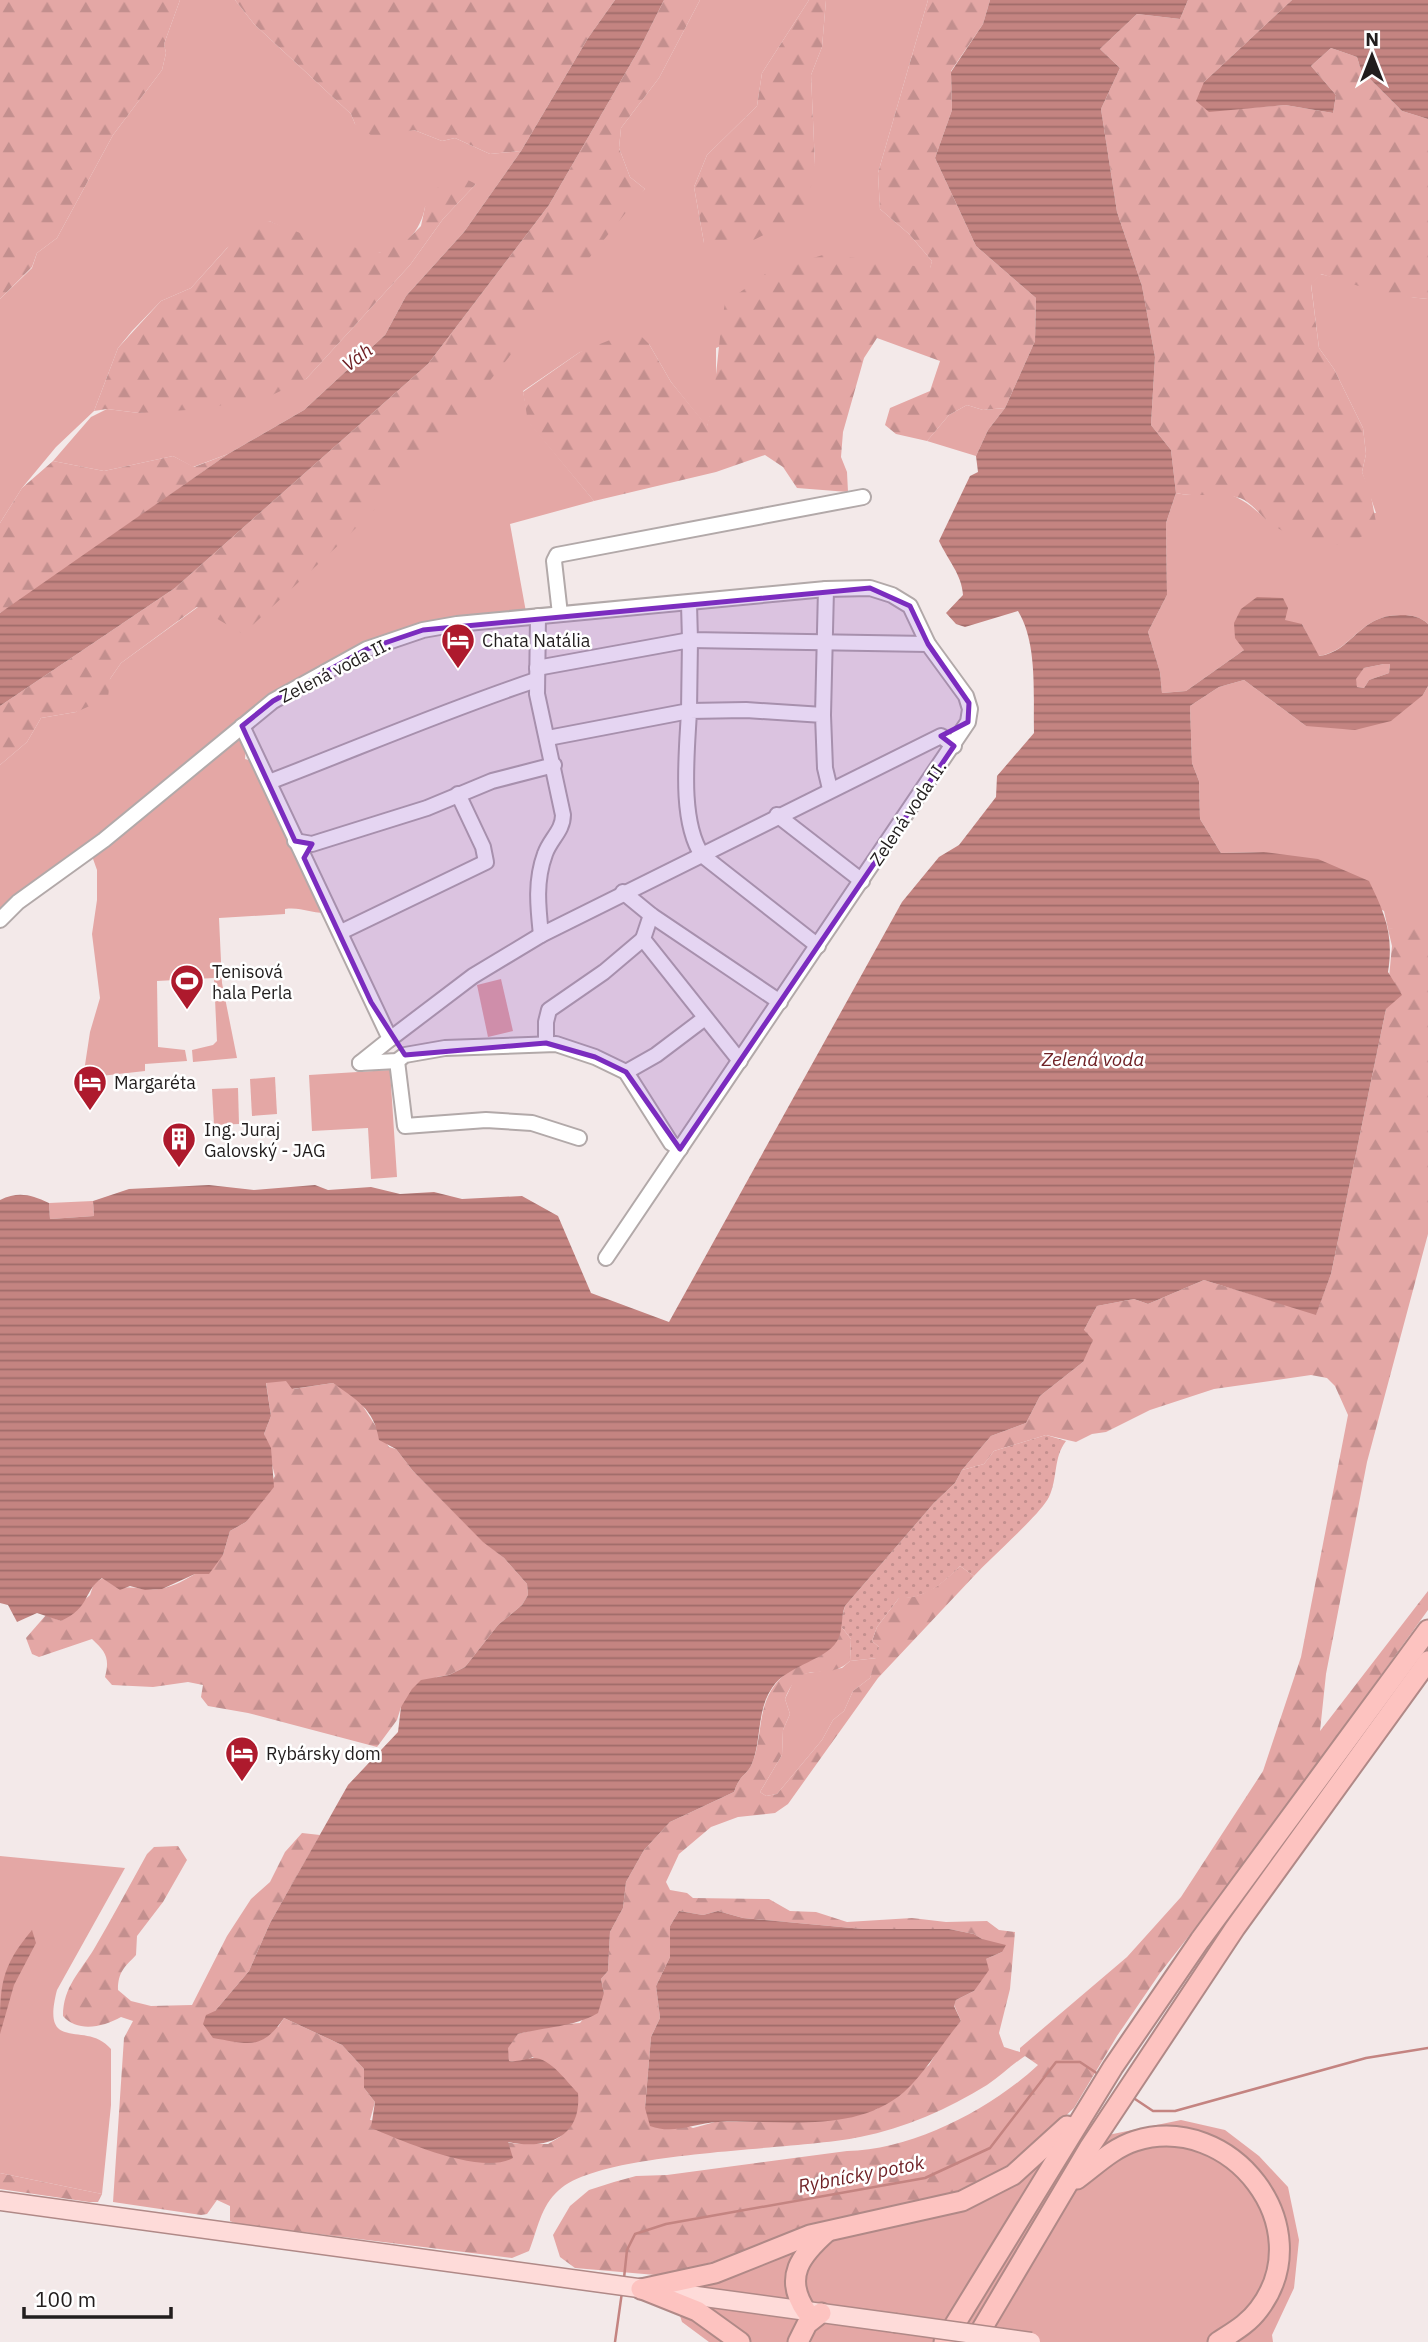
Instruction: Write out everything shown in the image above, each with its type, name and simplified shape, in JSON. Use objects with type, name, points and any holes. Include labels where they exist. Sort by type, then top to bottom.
[{"type":"highway","points":[[944,2342],[1113,2067],[1200,1940],[1428,1630]]},
{"type":"highway","points":[[974,2342],[1135,2079],[1292,1845],[1428,1661]]},
{"type":"highway","points":[[641,2288],[715,2273],[828,2231],[949,2204],[988,2190],[1024,2167],[1062,2130],[1080,2118]]},
{"type":"highway","points":[[1068,2185],[1118,2148],[1159,2137],[1201,2141],[1222,2151],[1248,2170],[1269,2203],[1277,2230],[1278,2260],[1270,2290],[1260,2308],[1246,2324],[1218,2342]]},
{"type":"highway","points":[[798,2342],[813,2312],[796,2297],[795,2276],[800,2261],[828,2231]]},
{"type":"highway","points":[[641,2288],[697,2311],[740,2342]]},
{"type":"main road","points":[[0,2201],[1032,2342]]},
{"type":"street","points":[[560,614],[554,561],[557,555],[863,497]]},
{"type":"street","name":"Zelená voda II.","points":[[0,920],[18,902],[104,840],[273,701],[367,649],[392,639],[446,626],[538,615],[689,604],[826,589],[870,588],[904,601],[915,613],[928,644],[966,696],[970,709],[968,722],[606,1258]]},
{"type":"street","points":[[826,589],[823,715],[825,768],[830,789]]},
{"type":"street","points":[[689,604],[688,820],[692,840],[702,855],[818,946]]},
{"type":"street","points":[[538,615],[536,674],[539,708],[554,765],[563,822],[546,851],[539,879],[541,935]]},
{"type":"street","points":[[269,782],[412,728],[536,674],[690,640],[928,644]]},
{"type":"street","points":[[548,738],[689,711],[735,709],[823,715]]},
{"type":"street","name":"Zelená voda II.","points":[[626,1072],[596,1057],[547,1043],[445,1048],[401,1058],[360,1063],[473,976],[541,935],[968,722]]},
{"type":"street","points":[[242,726],[401,1058],[405,1126],[486,1120],[532,1123],[579,1138]]},
{"type":"street","name":"Zelená voda II.","points":[[941,736],[954,746]]},
{"type":"street","points":[[295,841],[312,844],[427,808],[458,794],[554,765]]},
{"type":"street","points":[[341,932],[486,862],[483,847],[458,794]]},
{"type":"street","name":"Zelená voda II.","points":[[777,815],[862,881]]},
{"type":"street","points":[[304,858],[312,844]]},
{"type":"street","points":[[623,892],[651,915],[780,1002]]},
{"type":"street","points":[[547,1043],[546,1022],[549,1010],[604,972],[643,939],[651,915]]},
{"type":"street","points":[[643,939],[740,1061]]},
{"type":"street","points":[[680,1149],[671,1143],[626,1072],[656,1055],[705,1018]]},
{"type":"highlighted area","points":[[870,588],[910,606],[928,644],[969,703],[968,722],[941,736],[954,746],[680,1149],[626,1072],[595,1057],[546,1043],[405,1055],[371,1002],[304,858],[312,844],[295,841],[242,726],[273,701],[367,649],[423,630]]},
{"type":"green space","points":[[0,0],[180,0],[164,44],[166,53],[162,70],[113,135],[57,238],[37,253],[32,267],[0,299]]},
{"type":"green space","points":[[180,0],[235,0],[254,24],[351,114],[355,124],[414,130],[442,141],[455,138],[490,154],[521,151],[464,232],[406,296],[385,335],[304,410],[228,454],[193,467],[173,456],[104,471],[53,461],[91,417],[107,409],[139,413],[306,379],[410,265],[443,219],[476,184],[425,207],[420,224],[410,238],[387,251],[353,251],[307,237],[269,221],[227,248],[191,288],[161,301],[132,331],[118,348],[94,411],[56,447],[22,488],[0,523],[0,299],[32,268],[37,253],[57,238],[113,135],[162,70],[166,53],[164,44]]},
{"type":"green space","points":[[235,0],[615,0],[588,38],[521,151],[490,154],[455,138],[442,141],[414,130],[375,138],[355,124],[351,114],[254,24]]},
{"type":"green space","points":[[664,0],[700,0],[659,78],[621,128],[619,148],[630,177],[645,189],[436,447],[345,539],[243,634],[197,607],[121,663],[110,679],[108,698],[76,712],[41,718],[27,742],[0,765],[0,706],[175,588],[428,364],[549,205],[641,46]]},
{"type":"green space","points":[[700,0],[809,0],[762,73],[757,106],[707,155],[694,187],[704,243],[815,165],[811,75],[822,47],[826,0],[928,0],[878,173],[880,209],[909,234],[932,261],[930,269],[914,267],[716,348],[716,394],[707,427],[671,382],[649,344],[580,352],[523,391],[529,422],[594,501],[510,524],[528,623],[441,631],[406,638],[372,650],[335,669],[247,727],[253,707],[0,916],[0,765],[27,742],[41,718],[76,712],[110,679],[121,663],[198,607],[645,189],[630,177],[619,148],[621,128],[659,78]]},
{"type":"green space","points":[[809,0],[826,0],[822,47],[811,75],[815,165],[806,213],[742,246],[704,243],[694,187],[707,155],[757,106],[762,73]]},
{"type":"green space","points":[[928,0],[990,0],[983,24],[951,71],[952,110],[935,158],[976,246],[1036,298],[1035,341],[1005,408],[983,410],[967,405],[949,415],[927,441],[896,434],[885,425],[890,408],[930,391],[940,361],[877,338],[864,358],[843,432],[841,457],[847,472],[848,492],[797,488],[783,467],[765,455],[716,472],[594,501],[528,422],[523,392],[580,352],[635,330],[649,344],[671,382],[707,426],[725,303],[768,272],[826,254],[930,268],[932,261],[909,234],[880,209],[878,173]]},
{"type":"green space","points":[[1188,0],[1292,0],[1204,82],[1209,111],[1285,105],[1333,113],[1336,95],[1311,66],[1331,48],[1357,57],[1361,70],[1402,111],[1428,119],[1428,299],[1387,295],[1321,274],[1311,285],[1319,348],[1334,369],[1363,428],[1366,454],[1362,472],[1370,491],[1377,527],[1349,542],[1322,545],[1295,538],[1269,522],[1240,498],[1176,493],[1171,450],[1151,425],[1155,357],[1142,286],[1117,212],[1101,109],[1120,68],[1100,49],[1137,14],[1180,19]]},
{"type":"green space","points":[[464,178],[476,184],[443,219],[410,265],[306,379],[272,395],[203,409],[139,413],[107,409],[94,411],[118,348],[161,301],[191,288],[248,225],[269,221],[308,236],[379,253],[407,240],[421,226],[425,207],[434,190],[451,179]]},
{"type":"green space","points":[[1320,274],[1387,292],[1428,299],[1428,624],[1413,616],[1387,616],[1365,626],[1340,648],[1318,656],[1302,624],[1244,650],[1186,691],[1162,693],[1160,672],[1148,632],[1167,595],[1166,523],[1176,493],[1218,493],[1234,496],[1267,520],[1376,513],[1362,472],[1366,454],[1363,428],[1334,369],[1319,348],[1311,284]]},
{"type":"green space","points":[[967,405],[983,410],[1005,408],[988,430],[976,456],[927,441],[949,415]]},
{"type":"green space","points":[[228,454],[0,613],[0,523],[22,488],[53,461],[104,471],[173,456],[194,467]]},
{"type":"green space","points":[[1390,664],[1389,673],[1369,680],[1364,688],[1357,687],[1355,679],[1364,668]]},
{"type":"green space","points":[[1244,680],[1306,726],[1423,695],[1428,686],[1428,927],[1388,929],[1384,911],[1264,852],[1221,853],[1200,819],[1199,781],[1192,763],[1190,706],[1219,687]]},
{"type":"green space","points":[[236,740],[246,743],[245,759],[255,762],[325,913],[285,909],[285,914],[219,918],[222,983],[237,1058],[193,1062],[192,1050],[213,1045],[217,1041],[214,978],[157,981],[158,1047],[185,1050],[187,1061],[145,1064],[145,1071],[83,1078],[90,1032],[100,998],[92,934],[97,900],[97,870],[92,856]]},
{"type":"green space","points":[[1409,925],[1428,927],[1428,1234],[1367,1462],[1326,1674],[1320,1731],[1428,1591],[1428,1610],[1239,1872],[1160,1973],[1117,2036],[1074,2108],[1004,2174],[943,2198],[753,2249],[667,2276],[575,2268],[560,2257],[553,2235],[570,2206],[589,2190],[636,2176],[667,2175],[872,2149],[898,2143],[924,2135],[974,2111],[998,2097],[1038,2065],[1025,2056],[987,2085],[957,2102],[926,2117],[877,2133],[830,2142],[655,2159],[582,2177],[559,2190],[544,2211],[529,2251],[512,2258],[237,2224],[230,2221],[230,2206],[217,2200],[207,2214],[201,2215],[113,2202],[124,2038],[133,2021],[121,2017],[99,2026],[76,2025],[63,2016],[64,2006],[73,1980],[94,1949],[147,1854],[154,1847],[178,1846],[187,1860],[163,1902],[137,1936],[136,1955],[121,1974],[118,1990],[131,2001],[151,2006],[192,2005],[227,1936],[251,1899],[270,1882],[285,1852],[302,1833],[320,1835],[270,1923],[249,1971],[215,2011],[278,2027],[284,2018],[342,2045],[364,2069],[364,2088],[375,2102],[370,2120],[518,2144],[548,2144],[560,2137],[572,2124],[533,2057],[521,2062],[509,2061],[507,2048],[518,2034],[552,2025],[580,2023],[604,1993],[601,1979],[608,1971],[610,1932],[623,1908],[626,1882],[644,1850],[670,1822],[734,1792],[738,1782],[751,1766],[764,1708],[774,1686],[791,1670],[827,1650],[838,1636],[840,1625],[851,1639],[850,1661],[831,1671],[799,1677],[785,1699],[790,1714],[783,1730],[782,1755],[760,1792],[766,1796],[777,1794],[822,1740],[833,1720],[844,1711],[853,1691],[870,1678],[879,1647],[872,1641],[877,1627],[899,1598],[925,1593],[960,1566],[974,1576],[878,1678],[788,1804],[775,1813],[738,1817],[711,1827],[679,1854],[666,1882],[670,1890],[687,1893],[693,1898],[769,1899],[790,1911],[816,1912],[847,1922],[912,1918],[946,1922],[987,1921],[999,1930],[1015,1932],[1010,1989],[999,2033],[1004,2047],[1020,2052],[1020,2048],[1127,1957],[1181,1897],[1263,1771],[1301,1657],[1348,1415],[1335,1386],[1327,1378],[1311,1375],[1214,1389],[1150,1410],[1106,1432],[1092,1434],[1076,1442],[1046,1435],[994,1451],[984,1464],[962,1470],[991,1436],[1026,1423],[1040,1396],[1083,1362],[1084,1330],[1097,1306],[1134,1299],[1148,1304],[1204,1280],[1316,1314],[1331,1274],[1386,1009],[1392,946],[1388,929]],"holes":[[[679,1911],[703,1915],[718,1911],[743,1918],[863,1929],[949,1929],[974,1934],[1002,1952],[986,1959],[974,1991],[956,2000],[954,2005],[961,2021],[944,2040],[929,2065],[877,2109],[833,2120],[715,2122],[693,2128],[645,2108],[651,2037],[660,2018],[656,1986],[670,1957],[670,1926]]]},
{"type":"green space","points":[[501,979],[513,1031],[488,1037],[477,985]]},
{"type":"green space","points":[[390,1070],[397,1177],[371,1179],[368,1128],[312,1131],[309,1075]]},
{"type":"green space","points":[[275,1077],[277,1114],[252,1116],[250,1079]]},
{"type":"green space","points":[[238,1088],[239,1124],[214,1125],[212,1089]]},
{"type":"green space","points":[[93,1201],[94,1216],[50,1219],[49,1203]]},
{"type":"green space","points":[[287,1380],[293,1389],[333,1383],[357,1397],[389,1447],[396,1449],[413,1471],[483,1541],[504,1558],[527,1584],[528,1595],[522,1605],[498,1625],[465,1667],[449,1675],[437,1677],[401,1707],[397,1720],[377,1747],[248,1713],[208,1706],[201,1697],[203,1685],[188,1682],[153,1687],[112,1685],[105,1677],[106,1656],[92,1639],[39,1657],[32,1654],[26,1638],[46,1615],[61,1621],[90,1595],[94,1583],[103,1578],[120,1589],[159,1589],[184,1580],[223,1555],[230,1531],[246,1522],[275,1476],[264,1434],[271,1416],[266,1382]]},
{"type":"green space","points":[[1046,1435],[1066,1441],[1059,1454],[1054,1482],[1044,1505],[974,1576],[960,1566],[925,1593],[899,1598],[877,1627],[872,1641],[879,1647],[877,1658],[850,1661],[851,1639],[840,1625],[845,1606],[934,1503],[955,1483],[962,1470],[984,1464],[994,1451]]},
{"type":"green space","points":[[877,1658],[870,1678],[853,1691],[844,1711],[833,1720],[822,1740],[777,1794],[766,1796],[760,1792],[782,1755],[783,1730],[790,1714],[785,1699],[794,1680],[801,1674],[842,1668],[850,1661]]},
{"type":"green space","points":[[0,1856],[125,1868],[57,1990],[53,2010],[55,2023],[60,2030],[90,2036],[111,2049],[111,2105],[102,2194],[0,2173]]},
{"type":"green space","points":[[1181,2120],[1225,2130],[1259,2156],[1288,2187],[1299,2240],[1294,2288],[1272,2335],[1273,2342],[709,2342],[682,2322],[667,2276],[753,2249],[1047,2135],[1108,2135]]},
{"type":"green space","points":[[0,2173],[102,2194],[98,2202],[89,2202],[0,2189]]},
{"type":"water","points":[[615,0],[664,0],[641,46],[549,205],[428,364],[175,588],[0,706],[0,613],[228,454],[304,410],[385,335],[406,296],[464,232],[521,151],[588,38]]},
{"type":"water","name":"Zelená voda","points":[[990,0],[1188,0],[1180,19],[1137,14],[1100,49],[1120,68],[1101,109],[1117,212],[1142,286],[1155,357],[1151,425],[1171,450],[1176,493],[1166,523],[1167,595],[1148,632],[1160,672],[1162,693],[1186,691],[1244,650],[1235,638],[1234,623],[1241,609],[1257,597],[1283,598],[1288,608],[1285,620],[1302,624],[1319,656],[1340,648],[1365,626],[1387,616],[1413,616],[1428,624],[1428,686],[1423,695],[1391,721],[1355,730],[1306,726],[1244,680],[1219,687],[1190,706],[1192,763],[1199,781],[1200,819],[1221,853],[1264,852],[1318,859],[1369,881],[1387,925],[1390,947],[1388,972],[1402,995],[1386,1009],[1331,1274],[1316,1315],[1204,1280],[1148,1304],[1134,1299],[1097,1306],[1084,1330],[1093,1340],[1083,1362],[1040,1396],[1026,1423],[991,1436],[962,1470],[955,1483],[934,1503],[845,1606],[839,1637],[834,1645],[788,1673],[772,1688],[764,1707],[751,1766],[738,1782],[734,1792],[670,1822],[644,1850],[626,1882],[623,1908],[610,1932],[608,1971],[601,1979],[604,1993],[598,2013],[569,2024],[518,2034],[508,2048],[509,2061],[538,2058],[545,2061],[578,2093],[578,2108],[568,2130],[548,2142],[508,2142],[513,2158],[499,2162],[462,2160],[371,2128],[375,2102],[364,2088],[364,2069],[342,2045],[284,2018],[268,2036],[253,2043],[213,2038],[203,2024],[206,2015],[215,2011],[249,1971],[270,1923],[348,1785],[398,1732],[401,1707],[412,1689],[421,1680],[449,1675],[465,1667],[498,1625],[522,1605],[528,1595],[527,1584],[504,1558],[483,1542],[413,1471],[396,1449],[379,1440],[373,1420],[356,1400],[333,1383],[292,1389],[286,1381],[266,1383],[271,1416],[264,1434],[271,1448],[274,1487],[246,1522],[230,1531],[223,1555],[209,1574],[195,1574],[162,1589],[145,1590],[130,1586],[120,1590],[102,1578],[71,1616],[61,1621],[37,1613],[17,1622],[8,1605],[0,1603],[0,1200],[19,1195],[36,1198],[49,1203],[50,1219],[94,1216],[93,1201],[129,1189],[209,1185],[254,1190],[315,1185],[328,1190],[371,1187],[400,1194],[434,1192],[462,1199],[522,1196],[558,1216],[591,1293],[669,1322],[902,902],[939,857],[959,845],[996,797],[997,776],[1034,733],[1032,654],[1018,611],[965,627],[956,624],[946,613],[963,595],[962,588],[939,541],[970,476],[978,472],[976,456],[988,430],[1005,408],[1035,341],[1036,298],[976,246],[935,158],[952,110],[951,72],[983,24]],"holes":[[[1390,664],[1389,673],[1369,680],[1364,688],[1357,687],[1356,679],[1364,668]]]},
{"type":"water","points":[[1292,0],[1428,0],[1428,119],[1402,111],[1361,70],[1357,57],[1331,48],[1311,66],[1336,95],[1333,113],[1285,105],[1209,112],[1196,101],[1204,82]]},
{"type":"water","points":[[679,1911],[703,1915],[718,1911],[743,1918],[863,1929],[949,1929],[1006,1945],[1002,1952],[986,1959],[989,1970],[974,1991],[956,2000],[954,2006],[961,2021],[927,2066],[904,2092],[884,2106],[839,2120],[790,2123],[718,2122],[667,2129],[650,2126],[645,2108],[651,2037],[660,2018],[656,1986],[670,1957],[670,1926]]},
{"type":"water","points":[[32,1930],[36,1943],[14,1985],[0,2034],[0,2003],[4,1978],[13,1956]]},
{"type":"waterway","name":"Rybnícky potok","points":[[1132,2097],[1153,2111],[1175,2111],[1366,2058],[1428,2048]]},
{"type":"waterway","name":"Rybnícky potok","points":[[624,2278],[627,2250],[635,2234],[666,2224],[925,2178],[990,2148],[1056,2062],[1080,2062],[1101,2076]]},
{"type":"waterway","name":"Rybnícky potok","points":[[615,2342],[622,2292]]},
{"type":"place","name":"Chata Natália","points":[[458,670]]},
{"type":"place","name":"Tenisová hala Perla","points":[[187,1011]]},
{"type":"place","name":"Margaréta","points":[[90,1112]]},
{"type":"place","name":"Ing. Juraj Galovský - JAG","points":[[179,1169]]},
{"type":"place","name":"Rybársky dom","points":[[242,1783]]},
{"type":"water label","name":"Váh","points":[[357,357]]}]
